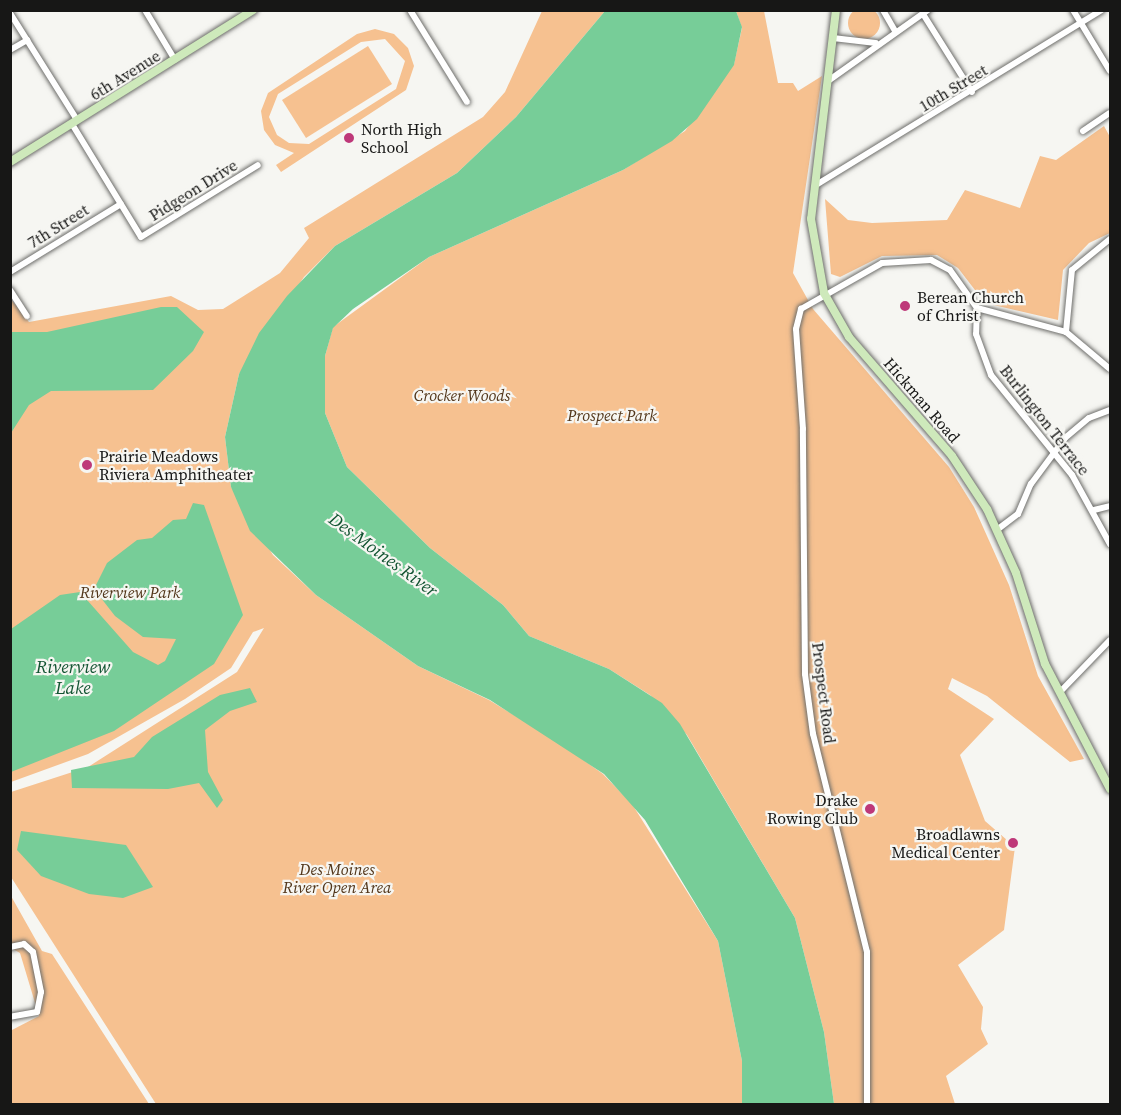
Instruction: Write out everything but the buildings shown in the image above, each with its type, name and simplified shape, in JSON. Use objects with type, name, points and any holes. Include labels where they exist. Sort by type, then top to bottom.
[{"type":"main road","name":"6th Avenue","points":[[10,162],[253,10]]},
{"type":"main road","name":"Hickman Road","points":[[836,10],[812,235],[824,293],[849,338],[952,456],[998,529],[1060,692],[1110,789]]},
{"type":"street","points":[[145,10],[175,60]]},
{"type":"street","points":[[410,10],[467,102]]},
{"type":"street","points":[[883,10],[895,31]]},
{"type":"street","points":[[1073,10],[1110,70]]},
{"type":"street","name":"10th Street","points":[[816,185],[972,92],[1102,10]]},
{"type":"street","points":[[828,81],[876,43],[925,12],[972,92]]},
{"type":"street","points":[[10,13],[121,204]]},
{"type":"street","points":[[833,38],[876,43]]},
{"type":"street","points":[[10,50],[27,40]]},
{"type":"street","points":[[1083,131],[1110,113]]},
{"type":"street","name":"Pidgeon Drive","points":[[121,204],[141,237],[258,165]]},
{"type":"street","name":"7th Street","points":[[10,272],[121,204]]},
{"type":"street","points":[[1066,332],[1072,270],[1094,247],[1110,239]]},
{"type":"street","name":"Prospect Road","points":[[867,1104],[867,952],[813,734],[803,644],[803,429],[796,329],[801,309],[824,293],[882,263],[931,260],[950,270],[977,308]]},
{"type":"street","points":[[10,290],[27,316]]},
{"type":"street","points":[[977,308],[1066,332],[1110,369]]},
{"type":"street","name":"Burlington Terrace","points":[[977,308],[976,334],[991,375],[1055,451],[1094,510],[1110,544]]},
{"type":"street","points":[[998,529],[1018,514],[1055,451],[1075,427],[1110,410]]},
{"type":"street","points":[[1094,510],[1110,506]]},
{"type":"street","points":[[1060,692],[1110,640]]},
{"type":"street","points":[[1102,774],[1110,769]]},
{"type":"street","points":[[10,947],[24,944],[36,961],[39,1009],[10,1017]]},
{"type":"green space","points":[[864,7],[876,11],[880,23],[876,35],[864,39],[852,35],[848,23],[852,11]]},
{"type":"green space","name":"Des Moines River Open Area","points":[[542,11],[605,11],[516,117],[457,173],[335,246],[304,277],[239,374],[225,437],[231,487],[273,555],[316,595],[418,666],[489,700],[557,741],[603,774],[632,804],[718,941],[742,1061],[742,1104],[156,1104],[11,877],[11,792],[88,767],[237,672],[264,628],[253,632],[231,668],[185,699],[88,754],[11,782],[10,298],[29,322],[171,296],[198,310],[223,309],[280,273],[309,238],[304,228],[483,117],[505,92]]},
{"type":"green space","name":"Prospect Park","points":[[736,11],[764,11],[778,83],[793,83],[798,91],[822,76],[793,273],[813,309],[949,467],[974,507],[1009,585],[1038,676],[1084,759],[1070,762],[987,696],[952,678],[948,689],[994,719],[960,755],[985,821],[1015,847],[1004,930],[958,965],[983,1007],[981,1029],[988,1044],[946,1076],[955,1104],[834,1104],[824,1032],[795,918],[687,735],[650,695],[609,669],[529,636],[503,605],[430,548],[347,467],[325,413],[325,356],[333,327],[429,257],[623,170],[685,131],[734,64],[742,28]]},
{"type":"green space","points":[[375,29],[394,34],[408,48],[414,66],[406,90],[281,172],[276,165],[294,153],[275,145],[264,130],[261,111],[268,93],[357,34]],"holes":[[[385,39],[405,61],[396,89],[309,144],[289,143],[277,135],[269,117],[278,94],[361,42]]]},
{"type":"green space","points":[[368,46],[392,84],[306,138],[282,100]]},
{"type":"green space","points":[[1104,126],[1110,137],[1110,233],[1089,243],[1063,270],[1058,320],[985,303],[958,268],[937,255],[882,256],[840,277],[831,274],[825,199],[848,220],[872,223],[947,220],[965,190],[1020,208],[1040,156],[1056,160]]},
{"type":"green space","points":[[11,896],[42,951],[52,954],[149,1104],[11,1104],[10,1031],[39,1016],[20,953],[11,948]]},
{"type":"water","name":"Des Moines River","points":[[605,11],[736,11],[742,27],[734,65],[697,119],[672,141],[623,170],[429,257],[353,309],[333,328],[325,356],[325,413],[347,467],[430,548],[503,605],[529,636],[609,669],[662,703],[680,724],[795,918],[824,1032],[834,1104],[742,1104],[742,1061],[718,941],[645,820],[604,774],[490,700],[418,666],[316,595],[250,531],[231,487],[225,437],[239,374],[259,333],[287,296],[335,246],[457,173],[516,117]]},
{"type":"water","points":[[161,307],[177,307],[204,332],[193,351],[153,390],[51,391],[29,405],[11,433],[11,332],[47,332]]},
{"type":"water","name":"Riverview Lake","points":[[193,503],[204,505],[243,615],[214,664],[114,731],[11,772],[11,629],[60,595],[80,592],[133,652],[158,665],[165,661],[176,639],[143,637],[115,616],[94,589],[107,563],[137,540],[152,538],[173,520],[186,519]]},
{"type":"water","points":[[250,688],[257,702],[230,711],[205,730],[208,772],[223,800],[217,808],[199,783],[168,789],[72,788],[71,770],[134,757],[152,737],[220,695]]},
{"type":"water","points":[[21,831],[126,845],[153,887],[123,898],[89,894],[41,876],[17,850]]},
{"type":"place","name":"North High School","points":[[349,138]]},
{"type":"place","name":"Berean Church of Christ","points":[[905,306]]},
{"type":"place","name":"Prairie Meadows Riviera Amphitheater","points":[[87,465]]},
{"type":"place","name":"Drake Rowing Club","points":[[870,809]]},
{"type":"place","name":"Broadlawns Medical Center","points":[[1013,843]]},
{"type":"park label","name":"Crocker Woods","points":[[462,395]]},
{"type":"park label","name":"Riverview Park","points":[[130,592]]}]
